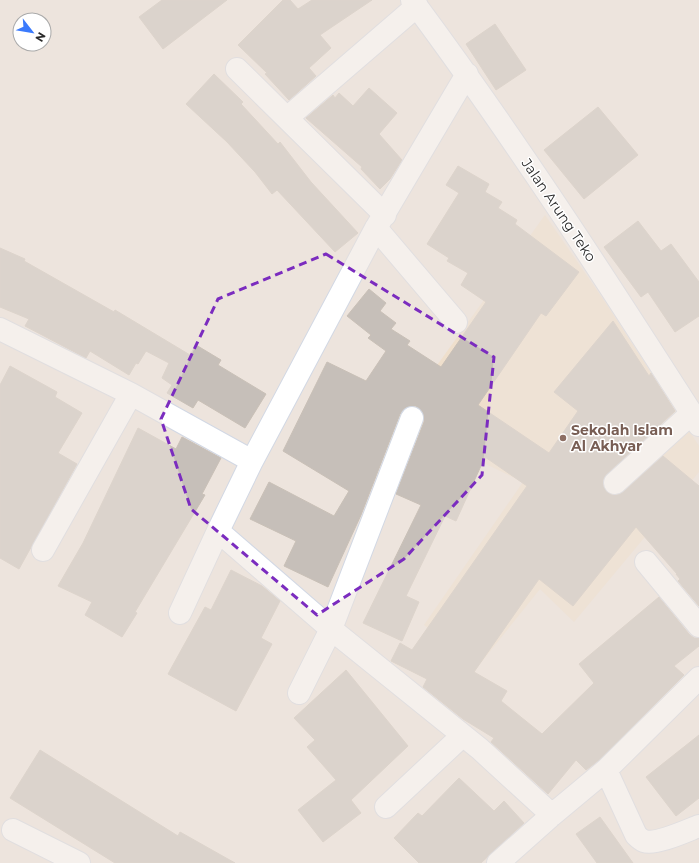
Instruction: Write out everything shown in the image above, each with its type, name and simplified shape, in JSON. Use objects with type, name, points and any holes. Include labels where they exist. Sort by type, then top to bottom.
[{"type":"street","name":"Jalan Arung Teko","points":[[415,3],[467,74],[622,304],[695,419]]},
{"type":"street","points":[[287,118],[415,3]]},
{"type":"street","points":[[237,69],[287,118],[381,221],[456,322]]},
{"type":"street","points":[[180,613],[252,461],[381,221],[467,74]]},
{"type":"street","points":[[2,335],[131,394],[252,461]]},
{"type":"street","points":[[43,550],[131,394]]},
{"type":"street","points":[[299,693],[331,629],[412,418]]},
{"type":"street","points":[[615,483],[695,419]]},
{"type":"street","points":[[218,531],[331,629],[480,750],[552,815]]},
{"type":"street","points":[[646,562],[699,626]]},
{"type":"street","points":[[498,863],[606,770],[699,678]]},
{"type":"street","points":[[386,807],[462,736]]},
{"type":"street","points":[[606,770],[636,835],[639,838],[644,841],[664,839],[699,826]]},
{"type":"street","points":[[13,830],[79,863]]},
{"type":"highlighted area","points":[[326,254],[494,357],[482,475],[404,559],[317,615],[191,509],[161,419],[218,299]]},
{"type":"shaded area","name":"Sekolah Islam Al Akhyar","points":[[545,215],[605,302],[699,446],[699,472],[574,622],[540,589],[479,665],[424,625],[523,482],[414,429],[412,400]]},
{"type":"building","points":[[162,0],[227,0],[163,49],[139,17]]},
{"type":"building","points":[[283,0],[290,0],[298,9],[312,0],[372,0],[320,35],[331,48],[309,68],[316,76],[289,100],[265,74],[267,73],[238,45]]},
{"type":"building","points":[[495,24],[526,70],[496,90],[466,44]]},
{"type":"building","points":[[214,74],[243,102],[241,104],[278,144],[280,142],[311,182],[358,233],[335,252],[277,190],[272,194],[255,172],[227,142],[186,104]]},
{"type":"building","points":[[369,88],[397,113],[379,134],[402,160],[390,179],[380,189],[361,169],[362,167],[306,118],[333,95],[335,98],[339,93],[353,106]]},
{"type":"building","points":[[598,107],[638,155],[584,199],[544,150]]},
{"type":"building","points":[[458,166],[489,184],[485,192],[502,202],[498,208],[517,220],[515,224],[579,272],[546,316],[541,313],[478,405],[549,453],[578,411],[554,392],[613,321],[649,376],[651,373],[675,411],[607,474],[603,480],[603,485],[606,491],[612,495],[617,495],[623,492],[663,456],[699,486],[699,606],[678,581],[680,579],[677,574],[636,527],[573,606],[539,579],[474,672],[507,691],[501,701],[542,734],[594,683],[579,664],[659,597],[689,634],[694,638],[699,638],[699,646],[674,666],[684,675],[598,761],[586,770],[576,760],[548,794],[491,742],[494,738],[463,719],[423,687],[427,679],[391,661],[400,643],[412,650],[527,486],[485,457],[456,521],[445,516],[406,596],[419,602],[402,641],[363,623],[421,505],[396,494],[424,422],[424,416],[421,410],[416,406],[410,406],[404,409],[400,414],[361,515],[328,587],[284,566],[296,541],[250,519],[269,482],[334,516],[349,491],[283,451],[327,362],[366,381],[386,351],[368,338],[371,335],[347,316],[369,289],[386,303],[380,311],[396,323],[391,329],[410,341],[407,345],[441,367],[486,302],[461,285],[468,273],[447,261],[449,258],[427,244],[459,193],[446,185]]},
{"type":"building","points":[[638,221],[661,251],[671,244],[699,282],[699,316],[675,332],[648,292],[641,297],[604,247]]},
{"type":"building","points":[[0,248],[25,259],[24,261],[114,312],[115,310],[190,355],[196,345],[221,360],[218,365],[266,394],[245,428],[198,400],[193,408],[167,393],[172,385],[162,378],[169,363],[146,351],[138,364],[136,363],[129,375],[90,351],[86,358],[25,326],[29,319],[0,307]]},
{"type":"building","points":[[10,366],[57,392],[55,397],[82,413],[58,453],[77,464],[19,569],[0,558],[0,385]]},
{"type":"building","points":[[138,428],[176,449],[182,437],[221,458],[202,494],[205,495],[135,612],[137,613],[122,637],[85,615],[92,602],[58,586],[83,543]]},
{"type":"building","points":[[231,570],[262,586],[280,601],[261,638],[272,644],[236,711],[168,674],[205,607],[211,610]]},
{"type":"building","points":[[346,670],[408,746],[351,800],[361,813],[323,842],[298,810],[336,780],[307,747],[315,740],[294,718]]},
{"type":"building","points":[[699,735],[699,798],[676,816],[646,777]]},
{"type":"building","points":[[40,750],[178,836],[180,832],[235,863],[115,863],[10,798]]},
{"type":"building","points":[[459,778],[494,811],[504,801],[524,823],[481,863],[419,863],[394,838],[418,813],[422,816]]},
{"type":"building","points":[[600,817],[633,863],[597,863],[576,834]]},
{"type":"place","name":"Sekolah Islam Al Akhyar","points":[[563,438]]}]
